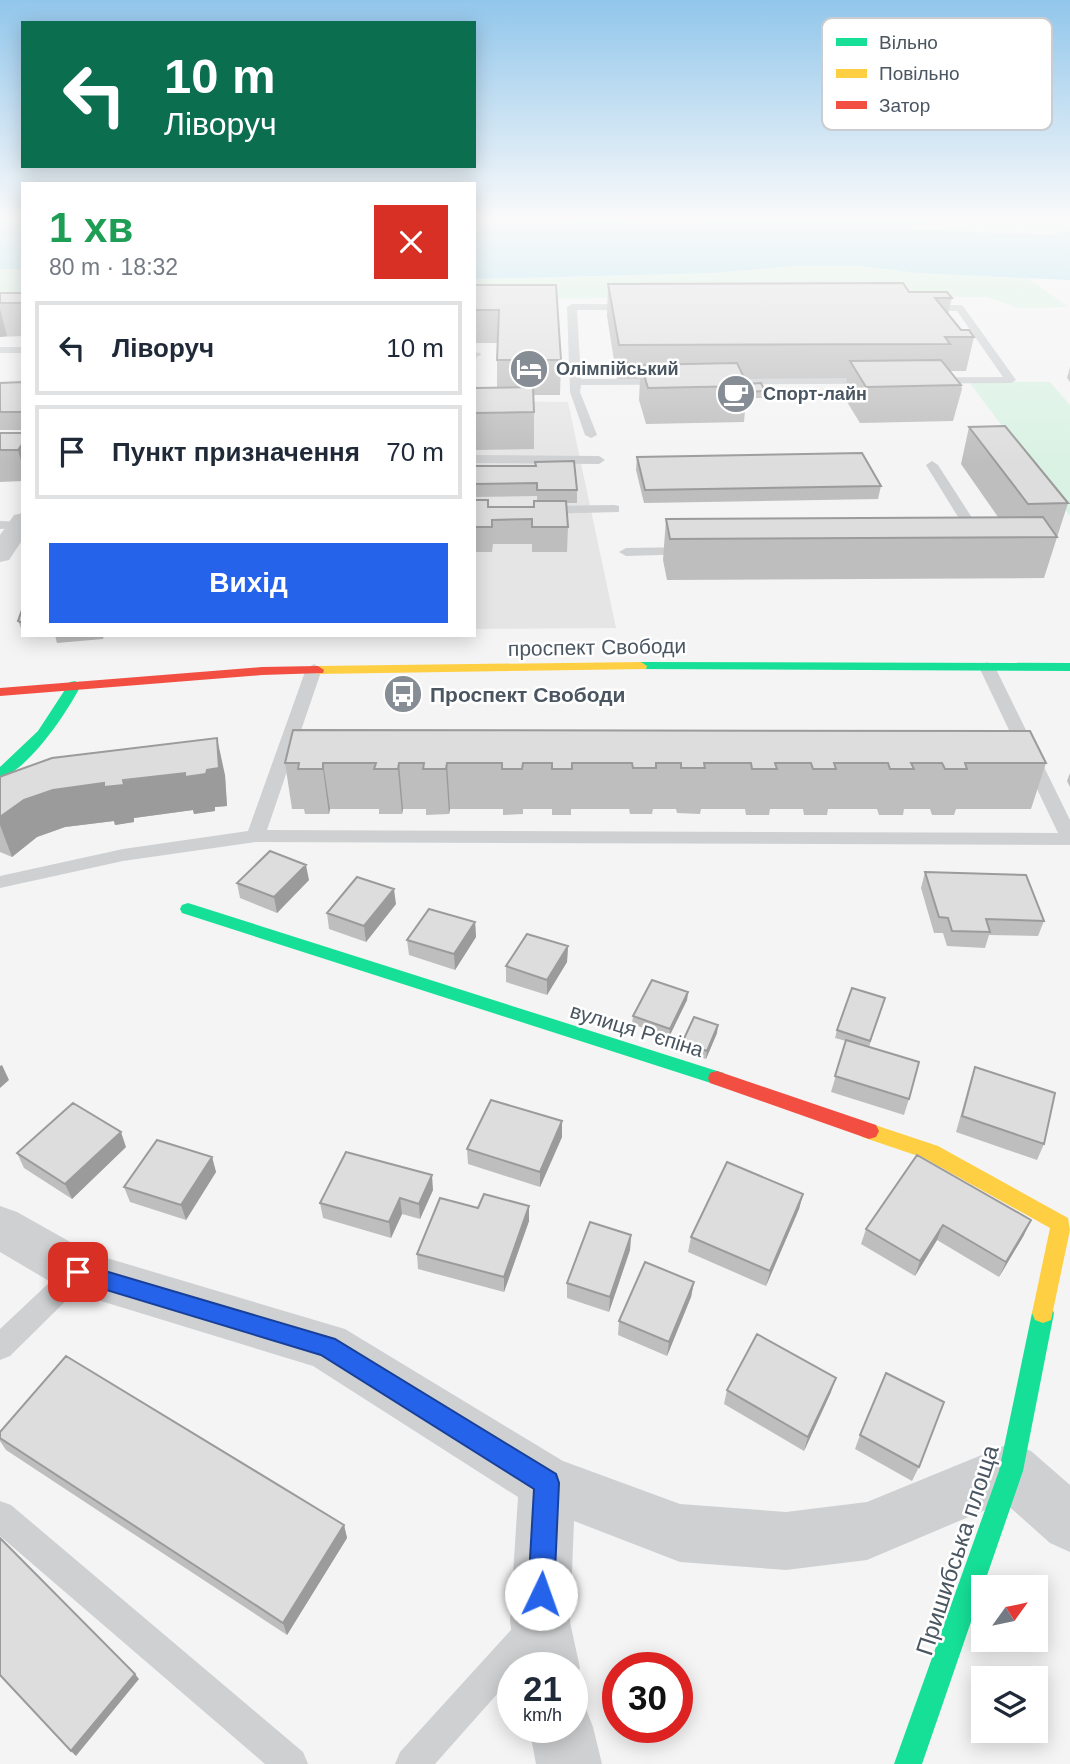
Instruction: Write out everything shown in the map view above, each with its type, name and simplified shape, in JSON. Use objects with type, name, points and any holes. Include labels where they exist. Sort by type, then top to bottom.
[{"type":"street","points":[[0,554],[14,523]]},
{"type":"street","name":"проспект Свободи","points":[[0,692],[214,673],[314,669],[1070,667]]},
{"type":"street","points":[[0,774],[35,747],[48,733],[64,709],[75,685]]},
{"type":"street","name":"вулиця Рєпіна","points":[[188,909],[398,978],[707,1074],[931,1152],[1061,1224]]},
{"type":"street","name":"Пришибська площа","points":[[908,1764],[1011,1472],[1061,1224]]},
{"type":"street","points":[[0,1227],[78,1272],[327,1346],[547,1483],[681,1533],[786,1541],[867,1531],[1011,1472],[1070,1523]]},
{"type":"street","points":[[545,1645],[547,1483]]},
{"type":"street","points":[[564,1743],[569,1764]]},
{"type":"lane","points":[[558,307],[960,308],[1012,380],[576,382]]},
{"type":"lane","points":[[572,307],[575,391],[591,435]]},
{"type":"lane","points":[[0,350],[21,350]]},
{"type":"lane","points":[[476,459],[600,460]]},
{"type":"lane","points":[[932,465],[983,547],[969,547]]},
{"type":"lane","points":[[530,510],[614,509]]},
{"type":"lane","points":[[626,552],[708,550]]},
{"type":"lane","points":[[0,882],[123,855],[256,836],[1070,839],[987,667]]},
{"type":"lane","points":[[256,836],[314,669]]},
{"type":"lane","points":[[1061,1224],[1070,1200]]},
{"type":"lane","points":[[0,1347],[78,1272]]},
{"type":"lane","points":[[0,1516],[291,1764]]},
{"type":"lane","points":[[412,1764],[545,1645]]},
{"type":"shaded area","points":[[476,401],[568,402],[616,628],[476,629]]},
{"type":"green space","points":[[0,299],[21,299],[21,309],[0,309]]},
{"type":"green space","points":[[994,299],[1058,299],[1069,307],[1019,308]]},
{"type":"green space","points":[[969,382],[1050,382],[1070,405],[1070,516]]},
{"type":"building","points":[[0,299],[21,299],[21,303],[0,303]]},
{"type":"building","points":[[476,299],[557,299],[561,360],[497,360],[499,310],[476,310]]},
{"type":"building","points":[[611,299],[936,299],[961,330],[969,330],[974,337],[945,337],[950,344],[619,345]]},
{"type":"building","points":[[941,360],[961,385],[866,387],[850,361]]},
{"type":"building","points":[[737,363],[748,386],[648,388],[641,365]]},
{"type":"building","points":[[21,382],[21,412],[0,412],[0,383]]},
{"type":"building","points":[[761,383],[765,391],[747,392],[747,384]]},
{"type":"building","points":[[533,387],[534,412],[476,413],[476,388]]},
{"type":"building","points":[[1005,426],[1068,503],[1028,504],[969,427]]},
{"type":"building","points":[[0,433],[21,433],[21,446],[18,450],[0,450]]},
{"type":"building","points":[[862,453],[881,486],[645,490],[637,457]]},
{"type":"building","points":[[574,461],[577,490],[537,490],[537,483],[476,484],[476,466],[536,466],[535,462]]},
{"type":"building","points":[[476,500],[488,500],[488,507],[534,507],[534,501],[566,501],[568,527],[532,527],[532,519],[492,520],[492,527],[476,527]]},
{"type":"building","points":[[1043,517],[1057,537],[670,539],[666,519]]},
{"type":"building","points":[[293,730],[1030,731],[1046,763],[965,763],[967,769],[945,769],[942,763],[911,763],[914,769],[890,769],[888,763],[834,763],[836,769],[813,769],[811,763],[775,763],[777,769],[752,769],[751,763],[704,763],[705,768],[681,768],[681,763],[656,763],[656,768],[633,768],[632,763],[572,763],[572,769],[552,769],[552,763],[523,763],[522,769],[502,769],[502,763],[447,763],[446,769],[423,769],[424,763],[399,763],[398,769],[374,769],[376,763],[323,763],[323,769],[298,769],[299,763],[285,763]]},
{"type":"building","points":[[217,738],[219,768],[207,770],[206,774],[185,777],[185,773],[123,780],[124,785],[104,787],[104,783],[53,790],[24,800],[0,817],[2,776],[52,758]]},
{"type":"building","points":[[270,851],[306,865],[274,897],[237,883]]},
{"type":"building","points":[[925,872],[1026,875],[1044,921],[986,919],[990,932],[952,931],[948,918],[939,917]]},
{"type":"building","points":[[357,877],[394,889],[364,926],[327,913]]},
{"type":"building","points":[[429,909],[475,922],[454,954],[407,940]]},
{"type":"building","points":[[527,934],[568,946],[547,980],[506,966]]},
{"type":"building","points":[[652,980],[688,992],[670,1029],[633,1016]]},
{"type":"building","points":[[852,988],[885,998],[870,1041],[837,1030]]},
{"type":"building","points":[[694,1017],[718,1025],[707,1051],[682,1043]]},
{"type":"building","points":[[846,1040],[919,1062],[909,1099],[835,1076]]},
{"type":"building","points":[[975,1067],[1055,1093],[1044,1144],[962,1116]]},
{"type":"building","points":[[491,1100],[562,1121],[540,1172],[467,1149]]},
{"type":"building","points":[[73,1103],[121,1132],[65,1184],[17,1153]]},
{"type":"building","points":[[157,1140],[212,1157],[181,1205],[124,1187]]},
{"type":"building","points":[[346,1152],[432,1175],[419,1204],[400,1198],[389,1222],[320,1203]]},
{"type":"building","points":[[917,1155],[1031,1220],[1006,1262],[943,1225],[920,1261],[866,1229]]},
{"type":"building","points":[[727,1162],[803,1194],[770,1271],[691,1237]]},
{"type":"building","points":[[484,1194],[529,1206],[504,1277],[417,1254],[440,1198],[478,1208]]},
{"type":"building","points":[[590,1222],[631,1235],[610,1297],[567,1283]]},
{"type":"building","points":[[645,1262],[694,1282],[669,1342],[619,1321]]},
{"type":"building","points":[[757,1334],[836,1378],[808,1437],[727,1390]]},
{"type":"building","points":[[66,1356],[344,1525],[283,1623],[0,1438],[0,1432]]},
{"type":"building","points":[[886,1373],[944,1402],[919,1467],[860,1435]]},
{"type":"building","points":[[0,1538],[135,1674],[71,1751],[0,1675]]},
{"type":"traffic: fast","points":[[641,666],[1070,667]]},
{"type":"traffic: fast","points":[[0,774],[43,734],[75,685]]},
{"type":"traffic: fast","points":[[188,909],[717,1078]]},
{"type":"traffic: fast","points":[[908,1764],[1011,1471],[1043,1313]]},
{"type":"traffic: slow","points":[[318,670],[641,666]]},
{"type":"traffic: slow","points":[[869,1131],[931,1152],[1061,1224],[1043,1313]]},
{"type":"traffic: jam","points":[[0,692],[262,671],[318,670]]},
{"type":"traffic: jam","points":[[717,1078],[869,1131]]},
{"type":"place","name":"Олімпійський","points":[[529,369]]},
{"type":"place","name":"Спорт-лайн","points":[[736,394]]},
{"type":"place","name":"Проспект Свободи","points":[[403,694]]},
{"type":"route","points":[[78,1272],[327,1346],[547,1483],[541,1594]]}]
